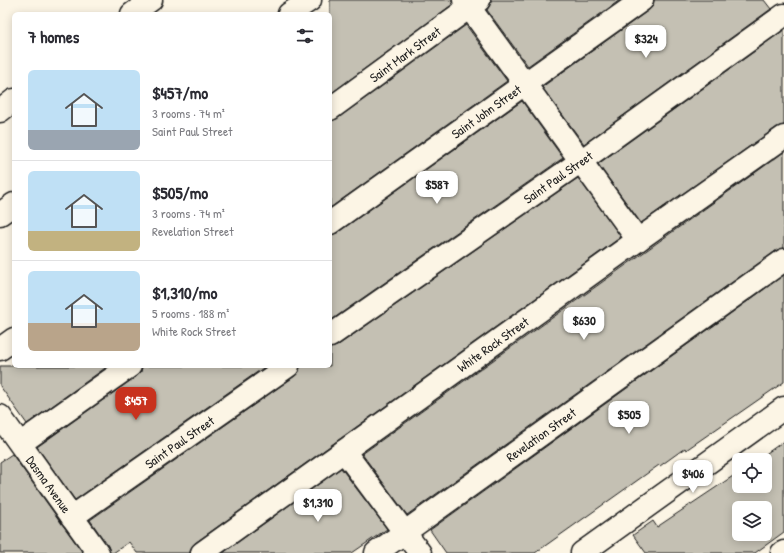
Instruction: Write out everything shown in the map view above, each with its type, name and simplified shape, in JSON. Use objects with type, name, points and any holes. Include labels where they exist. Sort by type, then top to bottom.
[{"type":"street","points":[[135,12],[151,0]]},
{"type":"street","points":[[292,12],[310,0]]},
{"type":"street","name":"Saint John Street","points":[[332,222],[642,0]]},
{"type":"street","points":[[471,2],[525,84],[638,240]]},
{"type":"street","name":"Saint Mark Street","points":[[332,107],[471,2]]},
{"type":"street","name":"Saint Paul Street","points":[[332,335],[581,161],[784,15]]},
{"type":"street","points":[[0,111],[12,102]]},
{"type":"street","name":"White Rock Street","points":[[202,553],[784,137]]},
{"type":"street","points":[[0,214],[12,205]]},
{"type":"street","name":"Revelation Street","points":[[376,553],[784,260]]},
{"type":"street","points":[[0,349],[12,340]]},
{"type":"street","points":[[21,444],[127,368]]},
{"type":"street","name":"Saint Paul Street","points":[[72,517],[285,368]]},
{"type":"street","points":[[582,553],[784,408]]},
{"type":"street","name":"Dasma Avenue","points":[[0,416],[98,553]]},
{"type":"street","points":[[344,451],[420,553]]},
{"type":"building","points":[[330,0],[451,0],[453,4],[332,93],[332,12],[330,12]]},
{"type":"building","points":[[491,0],[620,0],[528,66],[487,10]]},
{"type":"building","points":[[654,0],[764,0],[771,9],[584,144],[542,87],[649,10],[653,6]]},
{"type":"building","points":[[466,25],[507,81],[332,207],[332,120],[337,119]]},
{"type":"building","points":[[784,30],[784,125],[777,127],[641,223],[598,164]]},
{"type":"building","points":[[522,101],[563,158],[332,320],[332,234],[337,233]]},
{"type":"building","points":[[784,152],[784,248],[777,250],[407,515],[362,454]]},
{"type":"building","points":[[578,178],[621,237],[195,543],[191,548],[190,553],[137,553],[129,542],[113,553],[110,553],[108,546],[90,520],[295,376],[299,372],[300,368],[332,368],[332,347],[337,346]]},
{"type":"building","points":[[784,275],[784,382],[686,450],[685,448],[660,466],[659,465],[535,553],[446,553],[430,530]]},
{"type":"building","points":[[0,366],[12,366],[12,368],[105,368],[27,424],[0,386]]},
{"type":"building","points":[[142,368],[263,368],[75,500],[37,447],[141,372]]},
{"type":"building","points":[[784,441],[784,532],[772,541],[772,501],[732,501],[732,541],[772,541],[755,553],[646,553],[633,535],[653,521],[657,527],[732,477],[732,493],[772,493],[772,453],[767,453]]},
{"type":"building","points":[[12,454],[83,553],[0,553],[0,462]]},
{"type":"building","points":[[341,468],[387,529],[352,553],[223,553]]}]
